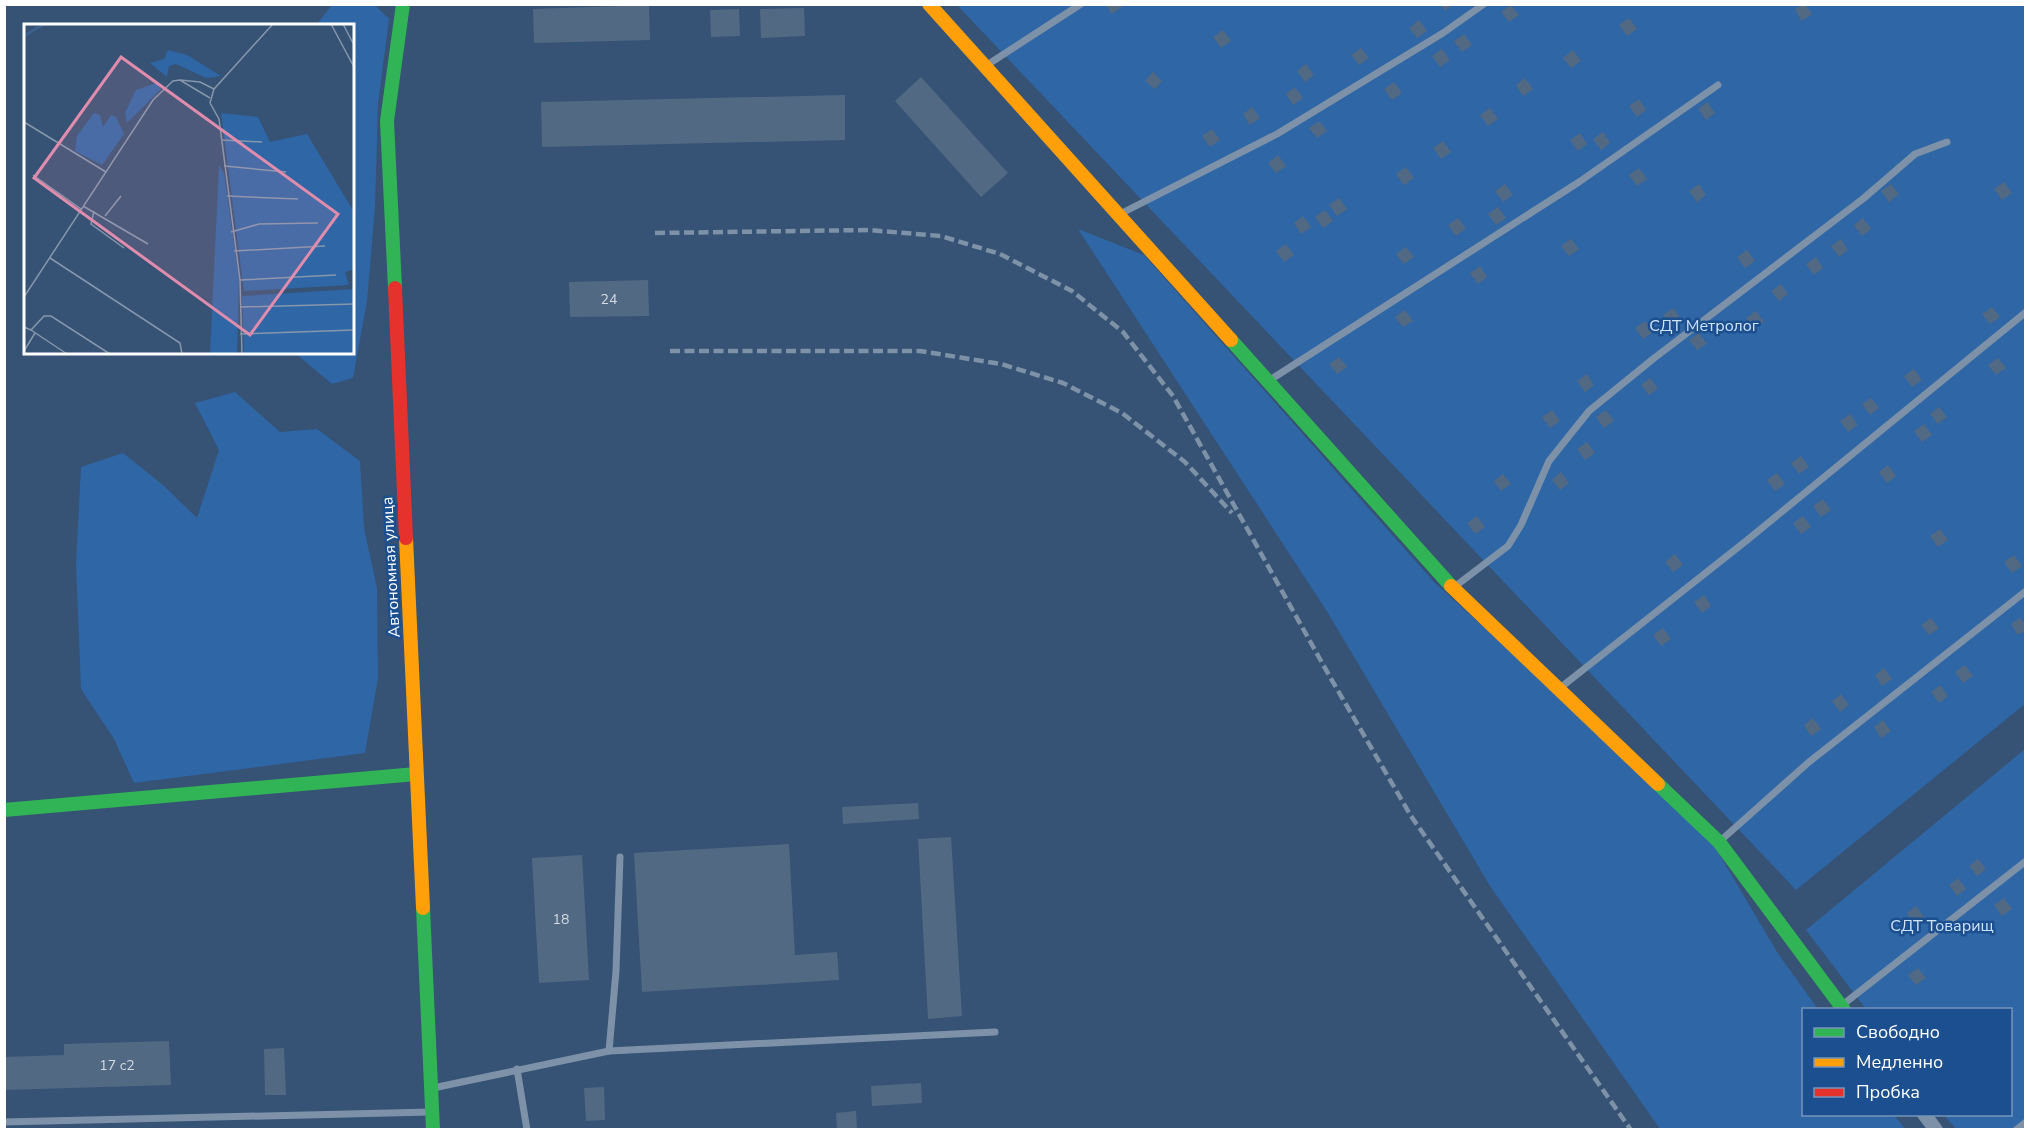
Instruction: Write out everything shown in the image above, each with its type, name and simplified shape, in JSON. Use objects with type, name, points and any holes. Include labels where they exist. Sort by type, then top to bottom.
[{"type":"street","name":"Автономная улица","points":[[404,4],[387,121],[432,1130]]},
{"type":"street","points":[[928,4],[1120,214],[1453,588],[1719,842],[1843,1008]]},
{"type":"street","points":[[4,810],[416,774]]},
{"type":"street","points":[[1926,1116],[1936,1130]]},
{"type":"lane","points":[[985,66],[1081,4]]},
{"type":"lane","points":[[1120,214],[1277,134],[1443,33],[1484,4]]},
{"type":"lane","points":[[1268,381],[1579,182],[1719,85]]},
{"type":"lane","points":[[1453,588],[1508,546],[1521,525],[1549,461],[1589,411],[1653,359],[1864,198],[1915,154],[1947,142]]},
{"type":"lane","points":[[1560,688],[1746,541],[2025,312]]},
{"type":"lane","points":[[1719,842],[1809,762],[2025,591]]},
{"type":"lane","points":[[609,1051],[616,971],[620,857]]},
{"type":"lane","points":[[1843,1008],[2025,861]]},
{"type":"lane","points":[[430,1088],[609,1051],[995,1032]]},
{"type":"lane","points":[[517,1069],[527,1130]]},
{"type":"lane","points":[[4,1122],[431,1112]]},
{"type":"lane","points":[[2016,1130],[2025,1122]]},
{"type":"green space","points":[[332,5],[375,5],[389,19],[378,104],[375,207],[367,301],[353,378],[332,384],[296,354],[354,354],[354,24],[317,24]]},
{"type":"green space","name":"СДТ Метролог","points":[[957,5],[2025,5],[2025,704],[1796,890]]},
{"type":"green space","points":[[1078,229],[1144,255],[1434,582],[1542,680],[1712,842],[1777,952],[1817,1008],[1802,1008],[1802,1116],[1895,1116],[1905,1129],[1660,1129],[1490,886],[1328,613]]},
{"type":"green space","points":[[235,392],[280,432],[317,429],[360,461],[364,528],[377,588],[378,678],[365,753],[134,783],[114,739],[81,689],[76,564],[81,467],[123,453],[163,485],[197,518],[219,450],[195,403]]},
{"type":"green space","name":"СДТ Товарищ","points":[[2025,749],[2025,1129],[1956,1129],[1945,1116],[2012,1116],[2012,1008],[1865,1008],[1806,930]]},
{"type":"building","points":[[1105,4],[1120,4],[1122,7],[1112,14]]},
{"type":"building","points":[[1440,4],[1454,4],[1445,11]]},
{"type":"building","points":[[1805,4],[1812,14],[1802,21],[1795,10]]},
{"type":"building","points":[[649,5],[650,40],[534,43],[533,9]]},
{"type":"building","points":[[1511,5],[1519,15],[1509,22],[1501,12]]},
{"type":"building","points":[[804,8],[805,36],[761,38],[760,9]]},
{"type":"building","points":[[739,9],[740,36],[711,37],[710,10]]},
{"type":"building","points":[[1629,18],[1637,29],[1627,36],[1619,25]]},
{"type":"building","points":[[1419,20],[1427,31],[1417,38],[1409,28]]},
{"type":"building","points":[[1223,30],[1231,41],[1221,48],[1213,37]]},
{"type":"building","points":[[1464,34],[1472,45],[1462,52],[1454,41]]},
{"type":"building","points":[[1361,48],[1369,58],[1359,65],[1351,55]]},
{"type":"building","points":[[1442,49],[1450,60],[1440,67],[1432,56]]},
{"type":"building","points":[[1573,50],[1581,61],[1571,68],[1563,58]]},
{"type":"building","points":[[1306,64],[1314,75],[1305,82],[1297,71]]},
{"type":"building","points":[[1153,72],[1162,81],[1155,89],[1145,81]]},
{"type":"building","points":[[921,77],[1008,173],[981,197],[895,101]]},
{"type":"building","points":[[1525,78],[1533,89],[1523,96],[1516,85]]},
{"type":"building","points":[[1394,82],[1402,93],[1392,100],[1384,89]]},
{"type":"building","points":[[1295,87],[1303,98],[1293,105],[1286,94]]},
{"type":"building","points":[[845,95],[845,140],[542,147],[541,102]]},
{"type":"building","points":[[1639,99],[1646,110],[1637,117],[1629,106]]},
{"type":"building","points":[[1707,102],[1715,113],[1706,120],[1698,109]]},
{"type":"building","points":[[1252,107],[1260,118],[1250,125],[1243,114]]},
{"type":"building","points":[[1490,108],[1498,119],[1488,126],[1480,115]]},
{"type":"building","points":[[1319,121],[1327,131],[1317,138],[1309,128]]},
{"type":"building","points":[[1212,129],[1220,140],[1210,147],[1202,136]]},
{"type":"building","points":[[1603,132],[1610,143],[1601,150],[1593,139]]},
{"type":"building","points":[[1580,133],[1587,144],[1578,151],[1570,140]]},
{"type":"building","points":[[1443,141],[1451,152],[1441,159],[1433,148]]},
{"type":"building","points":[[1278,155],[1286,166],[1276,173],[1268,163]]},
{"type":"building","points":[[1406,167],[1414,178],[1404,185],[1396,174]]},
{"type":"building","points":[[1639,168],[1647,179],[1637,186],[1629,175]]},
{"type":"building","points":[[2004,182],[2012,193],[2002,200],[1994,189]]},
{"type":"building","points":[[1505,184],[1513,195],[1503,202],[1495,191]]},
{"type":"building","points":[[1699,184],[1706,195],[1697,202],[1689,191]]},
{"type":"building","points":[[1891,184],[1899,194],[1889,202],[1881,191]]},
{"type":"building","points":[[1339,198],[1347,209],[1337,216],[1329,205]]},
{"type":"building","points":[[1498,207],[1506,218],[1496,225],[1488,214]]},
{"type":"building","points":[[1325,210],[1333,221],[1323,228],[1315,217]]},
{"type":"building","points":[[1303,216],[1311,227],[1301,234],[1294,223]]},
{"type":"building","points":[[1458,218],[1466,228],[1456,236],[1448,225]]},
{"type":"building","points":[[1863,218],[1871,229],[1862,236],[1854,225]]},
{"type":"building","points":[[1571,239],[1579,249],[1569,256],[1561,246]]},
{"type":"building","points":[[1841,239],[1848,250],[1839,257],[1831,246]]},
{"type":"building","points":[[1286,244],[1294,255],[1284,262],[1276,251]]},
{"type":"building","points":[[1406,247],[1414,257],[1404,264],[1396,254]]},
{"type":"building","points":[[1747,250],[1755,261],[1745,268],[1737,257]]},
{"type":"building","points":[[1816,257],[1823,268],[1814,275],[1806,264]]},
{"type":"building","points":[[1480,266],[1487,277],[1478,284],[1470,273]]},
{"type":"building","points":[[648,280],[649,316],[570,317],[569,282]]},
{"type":"building","points":[[1781,284],[1788,294],[1779,301],[1771,291]]},
{"type":"building","points":[[1992,307],[2000,317],[1990,324],[1982,314]]},
{"type":"building","points":[[1673,308],[1681,319],[1671,326],[1663,315]]},
{"type":"building","points":[[1405,310],[1413,321],[1403,327],[1395,317]]},
{"type":"building","points":[[1756,311],[1764,322],[1754,329],[1746,318]]},
{"type":"building","points":[[1645,321],[1653,332],[1643,339],[1635,328]]},
{"type":"building","points":[[1699,333],[1707,344],[1697,350],[1689,340]]},
{"type":"building","points":[[1339,357],[1347,367],[1337,374],[1329,364]]},
{"type":"building","points":[[1998,358],[2006,368],[1996,375],[1988,365]]},
{"type":"building","points":[[1914,369],[1922,380],[1912,387],[1904,376]]},
{"type":"building","points":[[1587,374],[1594,385],[1585,392],[1577,381]]},
{"type":"building","points":[[1650,378],[1658,388],[1649,395],[1641,385]]},
{"type":"building","points":[[1871,398],[1879,408],[1870,415],[1862,404]]},
{"type":"building","points":[[1939,407],[1947,417],[1938,424],[1930,414]]},
{"type":"building","points":[[1552,410],[1560,421],[1550,428],[1542,417]]},
{"type":"building","points":[[1606,410],[1614,421],[1604,428],[1596,417]]},
{"type":"building","points":[[1850,414],[1858,425],[1848,432],[1840,421]]},
{"type":"building","points":[[1924,424],[1932,435],[1922,442],[1914,431]]},
{"type":"building","points":[[1587,442],[1595,453],[1585,460],[1577,449]]},
{"type":"building","points":[[1801,456],[1809,467],[1799,474],[1791,463]]},
{"type":"building","points":[[1888,465],[1896,476],[1887,483],[1879,472]]},
{"type":"building","points":[[1561,472],[1569,483],[1560,490],[1552,480]]},
{"type":"building","points":[[1777,473],[1785,484],[1775,491],[1767,480]]},
{"type":"building","points":[[1503,474],[1511,484],[1501,491],[1494,481]]},
{"type":"building","points":[[1823,499],[1831,510],[1821,517],[1813,506]]},
{"type":"building","points":[[1477,516],[1485,527],[1475,534],[1467,523]]},
{"type":"building","points":[[1803,516],[1811,527],[1801,534],[1793,523]]},
{"type":"building","points":[[1940,529],[1948,540],[1938,547],[1930,536]]},
{"type":"building","points":[[1675,554],[1683,565],[1673,572],[1665,562]]},
{"type":"building","points":[[2014,555],[2022,566],[2012,573],[2004,562]]},
{"type":"building","points":[[1704,595],[1711,606],[1702,613],[1694,602]]},
{"type":"building","points":[[1931,618],[1939,628],[1929,635],[1921,625]]},
{"type":"building","points":[[2020,618],[2026,625],[2026,630],[2018,635],[2011,624]]},
{"type":"building","points":[[1663,628],[1671,639],[1661,646],[1653,635]]},
{"type":"building","points":[[1965,665],[1973,676],[1963,683],[1955,672]]},
{"type":"building","points":[[1884,668],[1892,679],[1882,686],[1875,675]]},
{"type":"building","points":[[1940,685],[1948,696],[1939,703],[1931,692]]},
{"type":"building","points":[[1841,694],[1849,705],[1840,712],[1832,701]]},
{"type":"building","points":[[1813,718],[1821,729],[1811,736],[1804,725]]},
{"type":"building","points":[[1883,720],[1891,731],[1881,738],[1874,727]]},
{"type":"building","points":[[918,803],[919,819],[843,824],[842,807]]},
{"type":"building","points":[[951,837],[962,1016],[928,1019],[918,839]]},
{"type":"building","points":[[789,844],[795,955],[837,952],[839,980],[642,992],[634,853]]},
{"type":"building","points":[[582,855],[589,980],[539,983],[532,858]]},
{"type":"building","points":[[1978,859],[1986,869],[1977,876],[1969,866]]},
{"type":"building","points":[[1958,878],[1966,889],[1957,896],[1949,885]]},
{"type":"building","points":[[2004,898],[2012,909],[2002,916],[1994,905]]},
{"type":"building","points":[[1916,906],[1924,917],[1914,924],[1907,913]]},
{"type":"building","points":[[1918,968],[1926,978],[1916,985],[1908,975]]},
{"type":"building","points":[[169,1041],[171,1085],[4,1090],[4,1057],[64,1055],[64,1044]]},
{"type":"building","points":[[284,1048],[286,1095],[265,1095],[264,1049]]},
{"type":"building","points":[[921,1083],[922,1103],[872,1106],[871,1086]]},
{"type":"building","points":[[604,1087],[605,1120],[586,1121],[584,1088]]},
{"type":"building","points":[[856,1111],[857,1130],[837,1130],[836,1113]]},
{"type":"railway","points":[[655,233],[868,230],[941,236],[1000,254],[1072,291],[1123,332],[1173,396],[1330,677],[1411,816],[1631,1130]]},
{"type":"railway","points":[[670,351],[920,351],[1001,364],[1063,383],[1122,413],[1185,462],[1232,513]]},
{"type":"traffic: fast","points":[[395,288],[387,121],[403,4]]},
{"type":"traffic: fast","points":[[1231,340],[1451,586]]},
{"type":"traffic: fast","points":[[4,810],[416,774]]},
{"type":"traffic: fast","points":[[1658,784],[1719,842],[1843,1008]]},
{"type":"traffic: fast","points":[[423,908],[433,1130]]},
{"type":"traffic: slow","points":[[929,4],[1231,340]]},
{"type":"traffic: slow","points":[[406,538],[423,908]]},
{"type":"traffic: slow","points":[[1451,586],[1658,784]]},
{"type":"traffic: jam","points":[[395,288],[406,538]]}]
